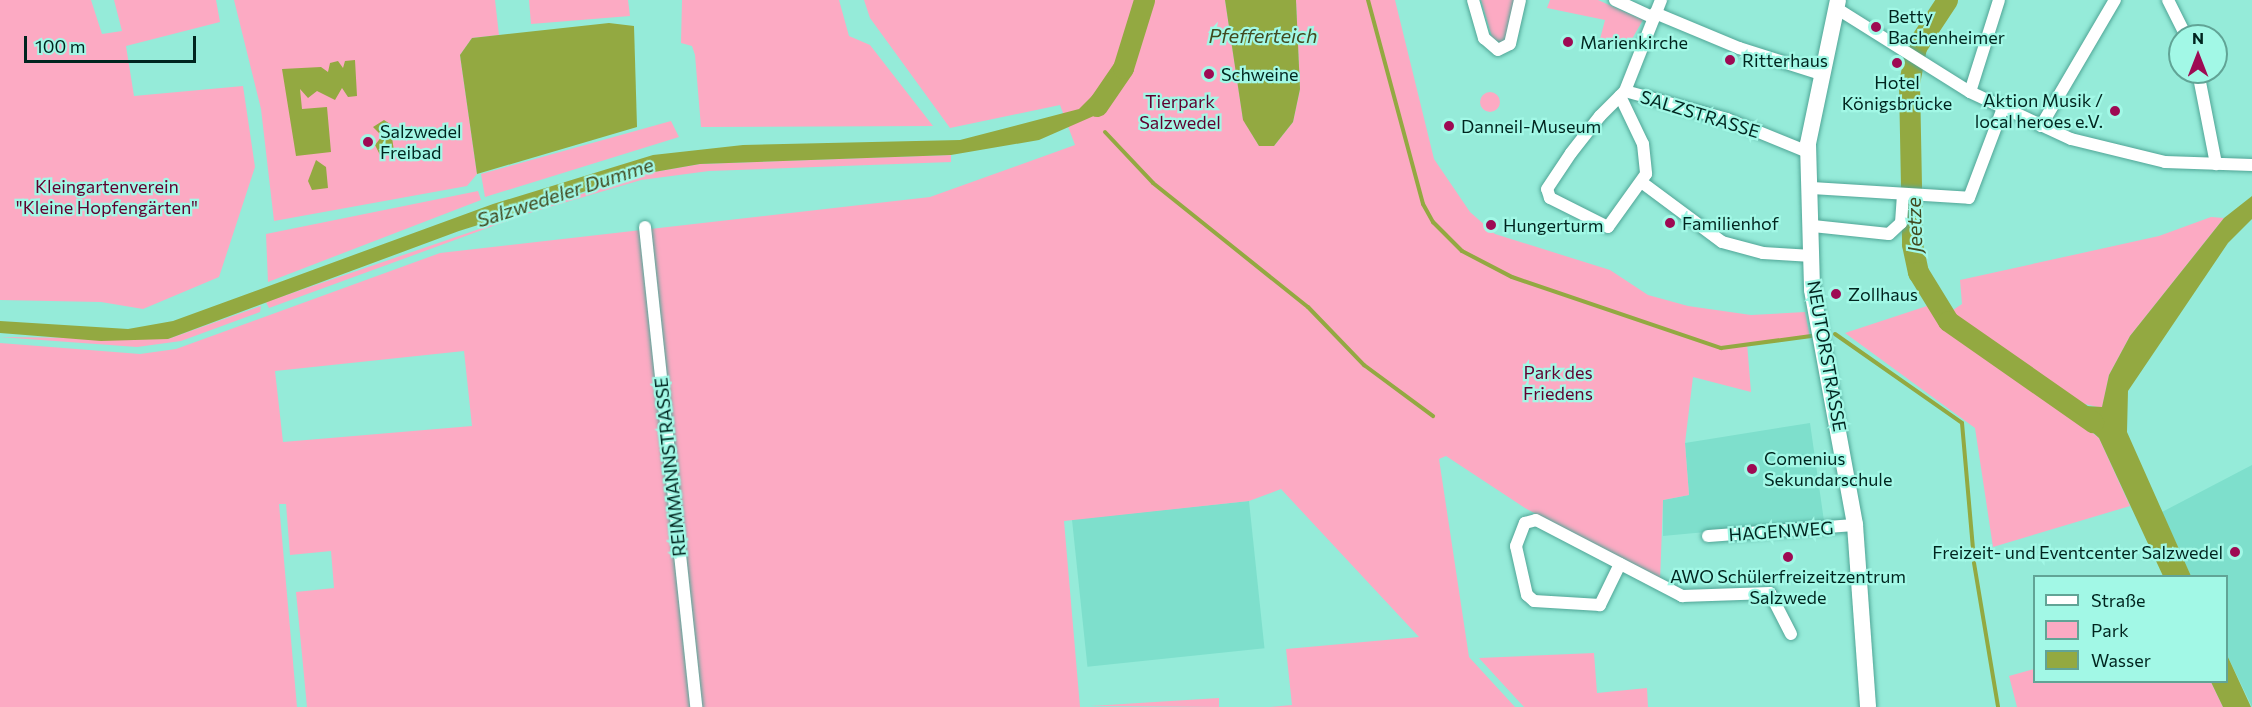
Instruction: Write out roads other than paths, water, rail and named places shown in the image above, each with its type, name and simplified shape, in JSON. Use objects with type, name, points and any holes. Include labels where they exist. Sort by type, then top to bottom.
[{"type":"street","points":[[1473,0],[1484,38],[1498,50],[1510,44],[1520,0]]},
{"type":"street","points":[[1615,0],[1739,48],[1821,74]]},
{"type":"street","points":[[1623,94],[1643,144],[1644,184],[1608,227],[1550,198],[1547,189],[1571,153],[1623,94],[1660,0]]},
{"type":"street","points":[[1970,92],[1999,0]]},
{"type":"street","points":[[2042,126],[2115,0]]},
{"type":"street","points":[[2168,0],[2180,24]]},
{"type":"street","points":[[1832,3],[1970,92],[2042,126],[2122,154],[2216,164],[2252,165]]},
{"type":"street","name":"NEUTORSTRASSE","points":[[1832,3],[1808,152],[1812,188],[1812,256],[1817,317],[1855,525],[1868,707]]},
{"type":"street","points":[[2200,84],[2216,164]]},
{"type":"street","name":"SALZSTRASSE","points":[[1623,94],[1727,119],[1808,152]]},
{"type":"street","points":[[1812,188],[1909,197],[1969,198],[2003,108]]},
{"type":"street","points":[[1644,184],[1715,238],[1773,254],[1812,256]]},
{"type":"street","points":[[1813,226],[1875,236],[1889,234],[1901,223],[1909,197]]},
{"type":"street","name":"REIMMANNSTRASSE","points":[[645,227],[696,707]]},
{"type":"street","points":[[1620,564],[1600,605],[1534,601],[1527,595],[1516,546],[1525,523],[1536,520],[1682,596],[1772,594],[1791,634]]},
{"type":"street","name":"HAGENWEG","points":[[1708,536],[1855,525]]},
{"type":"water","name":"Pfefferteich","points":[[1225,0],[1296,0],[1300,89],[1293,122],[1274,146],[1259,146],[1243,120]]},
{"type":"water","points":[[609,23],[634,26],[637,127],[477,174],[460,55],[472,38]]},
{"type":"water","points":[[355,60],[357,96],[348,97],[342,88],[335,100],[317,91],[308,98],[300,89],[302,109],[327,107],[331,152],[296,156],[282,69],[321,67],[328,72],[330,63],[338,61],[343,68],[345,61]]},
{"type":"water","name":"Salzwedeler Dumme","points":[[1118,84],[1096,115],[1039,140],[951,155],[700,164],[637,175],[459,231],[168,339],[101,341],[0,333],[0,321],[128,329],[173,321],[493,204],[653,155],[743,145],[960,140],[1079,109],[1103,85]]},
{"type":"water","points":[[384,120],[390,124],[394,151],[381,157],[375,145],[382,136],[373,127]]},
{"type":"water","points":[[316,160],[326,167],[328,188],[312,190],[308,181]]},
{"type":"water","points":[[2252,196],[2252,219],[2228,243],[2128,391],[2127,432],[2191,575],[2163,575],[2099,438],[2071,413],[2070,405],[2102,407],[2109,375],[2130,336],[2224,218]]},
{"type":"water","points":[[2228,657],[2251,707],[2223,707],[2211,683],[2228,683]]},
{"type":"waterway","name":"Salzwedeler Dumme","points":[[1097,106],[1123,68],[1144,0]]},
{"type":"waterway","points":[[1368,0],[1423,204],[1433,222],[1462,251],[1512,277],[1721,348],[1811,336]]},
{"type":"waterway","name":"Jeetze","points":[[1947,0],[1916,47],[1909,82],[1912,244],[1918,272],[1948,321],[2093,422]]},
{"type":"waterway","points":[[1105,132],[1153,183],[1308,307],[1364,365],[1433,416]]},
{"type":"waterway","points":[[1835,334],[1962,423],[1973,548]]},
{"type":"waterway","points":[[1974,563],[1998,707]]},
{"type":"place","name":"Betty Bachenheimer","points":[[1876,27]]},
{"type":"place","name":"Marienkirche","points":[[1568,42]]},
{"type":"place","name":"Ritterhaus","points":[[1730,60]]},
{"type":"place","name":"Hotel Königsbrücke","points":[[1897,63]]},
{"type":"place","name":"Schweine","points":[[1209,74]]},
{"type":"place","name":"Aktion Musik / local heroes e.V.","points":[[2115,111]]},
{"type":"place","name":"Danneil-Museum","points":[[1449,126]]},
{"type":"place","name":"Salzwedel Freibad","points":[[368,142]]},
{"type":"place","name":"Familienhof","points":[[1670,223]]},
{"type":"place","name":"Hungerturm","points":[[1491,225]]},
{"type":"place","name":"Zollhaus","points":[[1836,294]]},
{"type":"place","name":"Comenius Sekundarschule","points":[[1752,469]]},
{"type":"place","name":"Freizeit- und Eventcenter Salzwedel","points":[[2235,552]]},
{"type":"place","name":"AWO Schülerfreizeitzentrum Salzwede","points":[[1788,557]]},
{"type":"park label","name":"Tierpark Salzwedel","points":[[1180,112]]},
{"type":"park label","name":"Kleingartenverein \"Kleine Hopfengärten\"","points":[[107,198]]},
{"type":"park label","name":"Park des Friedens","points":[[1558,383]]}]
